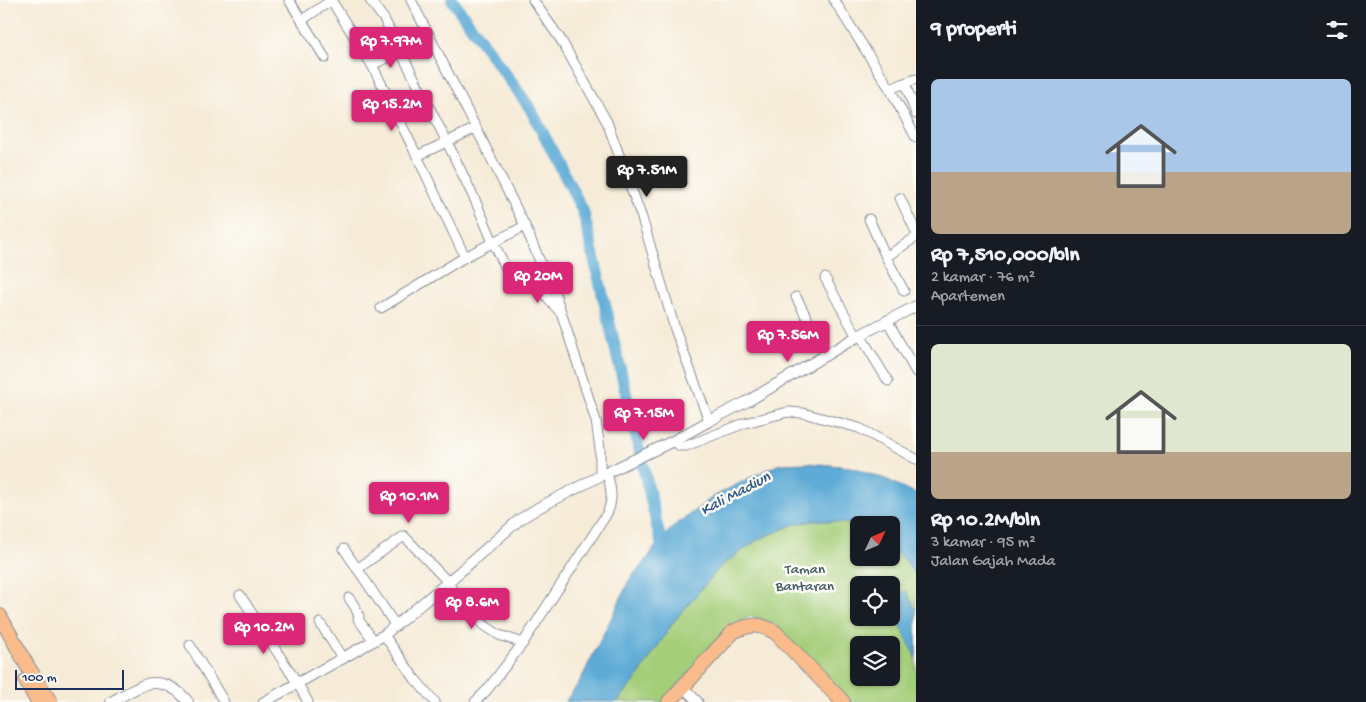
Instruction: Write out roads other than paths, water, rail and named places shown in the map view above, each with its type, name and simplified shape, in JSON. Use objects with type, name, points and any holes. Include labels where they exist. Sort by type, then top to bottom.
[{"type":"highway","points":[[0,616],[50,702]]},
{"type":"highway","points":[[669,702],[733,632],[752,625],[764,626],[774,632],[844,702]]},
{"type":"highway","points":[[0,633],[38,702]]},
{"type":"street","points":[[289,0],[325,58]]},
{"type":"street","points":[[302,20],[331,0],[372,65],[464,257]]},
{"type":"street","points":[[370,0],[384,19],[447,142],[493,242],[516,286],[544,271]]},
{"type":"street","points":[[411,0],[476,128],[554,290],[596,421],[603,474],[611,490],[610,508],[523,643],[487,690],[475,702]]},
{"type":"street","points":[[533,0],[562,40],[607,122],[642,218],[675,329],[709,420]]},
{"type":"street","points":[[834,0],[890,89],[916,138]]},
{"type":"street","points":[[372,65],[430,38]]},
{"type":"street","points":[[890,89],[916,79]]},
{"type":"street","points":[[905,83],[916,114]]},
{"type":"street","points":[[417,156],[476,128]]},
{"type":"street","points":[[900,198],[916,232]]},
{"type":"street","points":[[869,219],[904,291]]},
{"type":"street","points":[[381,308],[464,257],[524,226]]},
{"type":"street","points":[[886,257],[916,238]]},
{"type":"street","points":[[825,278],[888,381]]},
{"type":"street","points":[[532,279],[563,315]]},
{"type":"street","points":[[796,297],[826,355]]},
{"type":"street","points":[[264,702],[384,635],[448,583],[519,520],[538,508],[748,401],[887,320],[916,306]]},
{"type":"street","points":[[887,320],[916,372]]},
{"type":"street","points":[[672,441],[680,446],[686,446],[745,423],[788,412],[803,413],[859,428],[916,459]]},
{"type":"street","points":[[357,569],[404,536],[484,625],[499,635],[523,643]]},
{"type":"street","points":[[344,549],[396,626]]},
{"type":"street","points":[[240,596],[308,702]]},
{"type":"street","points":[[349,598],[356,608],[359,616],[358,619],[374,641]]},
{"type":"street","points":[[320,623],[343,659]]},
{"type":"street","points":[[384,635],[415,679],[436,702]]},
{"type":"street","points":[[190,645],[224,702]]},
{"type":"street","points":[[111,702],[149,683],[170,686],[188,702]]},
{"type":"street","points":[[683,687],[698,702]]},
{"type":"water","name":"Kali Madiun","points":[[808,463],[851,467],[888,480],[916,494],[916,576],[900,556],[900,516],[850,516],[850,525],[818,520],[794,524],[757,540],[721,566],[674,621],[637,678],[617,702],[565,702],[579,683],[629,580],[660,540],[674,526],[713,497],[780,464]]},
{"type":"water","points":[[906,590],[916,611],[916,658],[900,624],[900,594]]},
{"type":"waterway","points":[[452,0],[530,108],[583,211],[664,555]]},
{"type":"park label","name":"Taman Bantaran","points":[[805,578]]}]
